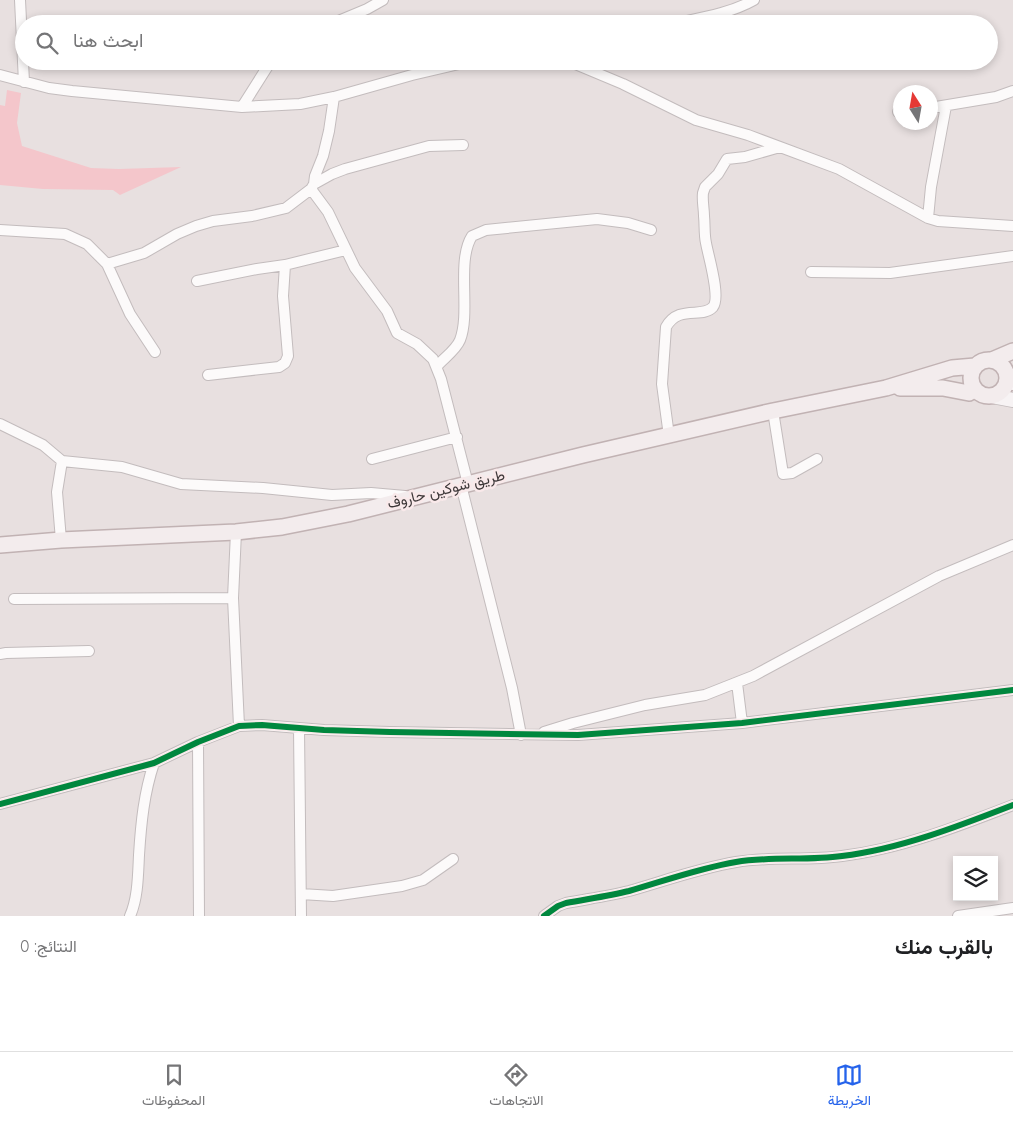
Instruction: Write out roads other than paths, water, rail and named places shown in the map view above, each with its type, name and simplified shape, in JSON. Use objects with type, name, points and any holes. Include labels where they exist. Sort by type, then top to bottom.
[{"type":"main road","points":[[1013,351],[992,360],[986,360],[975,366],[971,378],[975,389],[985,396],[1013,400]]},
{"type":"main road","points":[[992,360],[1003,366],[1010,375],[1002,390],[992,396]]},
{"type":"main road","name":"طريق شوكين حاروف","points":[[0,545],[61,540],[236,532],[282,527],[348,514],[583,455],[772,411],[886,388],[952,368],[975,366]]},
{"type":"main road","name":"طريق شوكين حاروف","points":[[886,388],[943,388],[970,393],[975,389]]},
{"type":"street","points":[[20,0],[21,15]]},
{"type":"street","points":[[353,15],[384,0]]},
{"type":"street","points":[[715,15],[744,6],[754,0]]},
{"type":"street","points":[[23,70],[24,82]]},
{"type":"street","points":[[242,107],[265,70]]},
{"type":"street","points":[[0,75],[24,82],[72,91],[242,107],[300,104],[436,70]]},
{"type":"street","points":[[590,70],[623,84],[696,120],[780,147],[839,169],[928,218],[938,221],[1013,226]]},
{"type":"street","points":[[938,107],[996,97],[1013,91]]},
{"type":"street","points":[[334,97],[323,156],[312,186],[328,212],[355,268],[387,311],[397,333],[417,344],[433,359],[437,366],[457,438],[464,484],[522,735]]},
{"type":"street","points":[[928,218],[931,187],[946,106]]},
{"type":"street","points":[[107,264],[144,253],[196,226],[213,221],[252,216],[286,208],[312,186],[332,174],[345,169],[420,148],[463,144]]},
{"type":"street","points":[[670,436],[662,384],[666,327],[676,316],[706,310],[712,307],[715,302],[713,273],[706,243],[703,193],[705,187],[718,174],[726,159],[745,157],[780,147]]},
{"type":"street","points":[[437,366],[460,341],[466,249],[472,236],[486,230],[597,219],[628,223],[650,230]]},
{"type":"street","points":[[0,230],[65,234],[86,244],[107,264],[130,314],[155,352]]},
{"type":"street","points":[[197,281],[285,265],[346,250]]},
{"type":"street","points":[[811,272],[890,273],[1013,256]]},
{"type":"street","points":[[208,375],[279,367],[285,363],[288,356],[283,296],[285,265]]},
{"type":"street","points":[[772,411],[783,474],[792,473],[817,459]]},
{"type":"street","points":[[0,424],[43,444],[62,460],[122,467],[181,484],[287,490],[332,496],[371,493],[414,497]]},
{"type":"street","points":[[372,460],[457,438]]},
{"type":"street","points":[[61,540],[57,492],[62,460]]},
{"type":"street","points":[[236,532],[232,598],[239,726]]},
{"type":"street","points":[[534,735],[573,722],[644,705],[705,695],[754,676],[939,576],[1013,545]]},
{"type":"street","points":[[14,599],[232,598]]},
{"type":"street","points":[[0,654],[89,651]]},
{"type":"street","points":[[736,683],[742,723]]},
{"type":"street","points":[[0,804],[154,763],[198,742],[239,726],[262,725],[298,728],[578,735],[742,723],[1013,690]]},
{"type":"street","points":[[298,728],[302,916]]},
{"type":"street","points":[[198,742],[199,916]]},
{"type":"street","points":[[130,916],[137,888],[142,814],[148,781],[154,763]]},
{"type":"street","points":[[544,916],[566,903],[626,892],[735,862],[775,858],[843,856],[890,847],[1013,805]]},
{"type":"street","points":[[301,894],[333,896],[402,886],[423,880],[453,859]]},
{"type":"street","points":[[958,916],[1013,908]]}]
